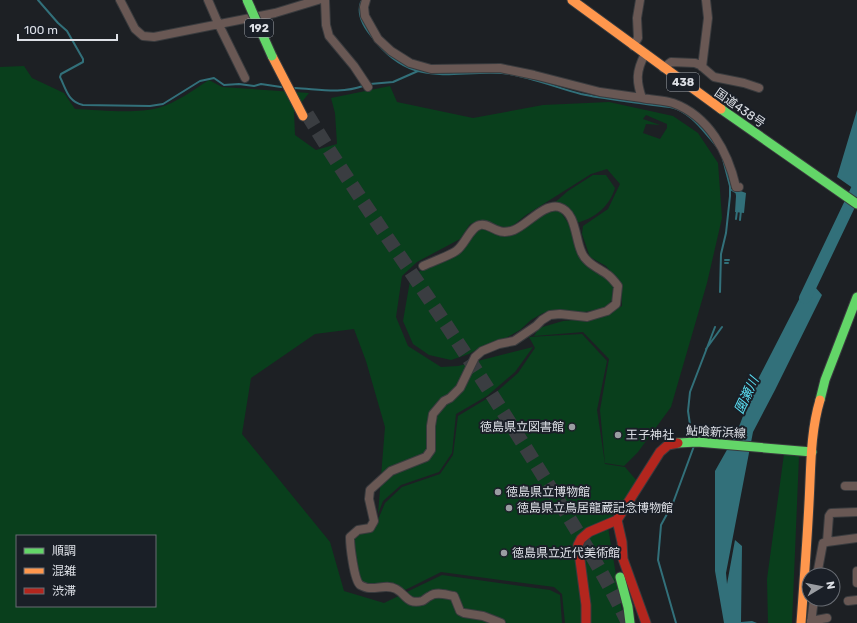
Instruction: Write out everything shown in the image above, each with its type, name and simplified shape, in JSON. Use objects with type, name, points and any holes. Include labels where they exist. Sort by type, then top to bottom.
[{"type":"main road","name":"192","points":[[247,0],[305,115]]},
{"type":"main road","name":"192","points":[[256,0],[275,55]]},
{"type":"main road","name":"国道438号","points":[[572,0],[663,68],[796,163],[857,204]]},
{"type":"main road","points":[[801,621],[808,532],[808,451],[825,380],[857,297]]},
{"type":"main road","name":"鮎喰新浜線","points":[[614,522],[660,452],[668,445],[678,442],[697,442],[808,451]]},
{"type":"main road","points":[[586,623],[586,605],[578,545],[579,540],[585,534],[596,528],[607,526],[614,522]]},
{"type":"main road","points":[[614,522],[618,571],[630,623]]},
{"type":"main road","points":[[614,522],[622,542],[623,559],[646,623]]},
{"type":"street","points":[[120,0],[135,29],[143,36],[154,37],[218,23],[275,13],[318,0]]},
{"type":"street","points":[[208,0],[245,78]]},
{"type":"street","points":[[326,0],[326,25],[329,36],[354,66],[368,87]]},
{"type":"street","points":[[366,0],[364,7],[365,16],[378,38],[391,51],[410,63],[431,69],[500,68],[600,92],[673,104],[693,114],[714,134],[724,150],[732,169],[736,187],[739,187]]},
{"type":"street","points":[[633,46],[638,38],[637,18],[640,0]]},
{"type":"street","points":[[702,67],[708,18],[706,0]]},
{"type":"street","points":[[642,98],[637,79],[640,63],[645,54]]},
{"type":"street","points":[[663,68],[671,62],[695,63],[714,77],[744,83],[759,88]]},
{"type":"street","points":[[423,266],[456,251],[474,227],[480,224],[486,225],[501,232],[508,232],[515,230],[547,208],[558,207],[565,211],[575,225],[581,253],[587,261],[610,276],[618,286],[616,304],[607,311],[587,317],[560,314],[550,315],[514,341],[499,344],[482,351],[475,358],[460,388],[433,414],[431,426],[431,450],[426,457],[391,471],[370,490],[369,500],[374,521],[370,528],[358,530],[350,537],[354,570],[357,582],[360,585],[368,588],[388,586],[397,589],[408,600],[412,601],[423,601],[431,595],[441,593],[454,596],[460,611],[483,616],[501,623]]},
{"type":"street","points":[[845,486],[857,486]]},
{"type":"street","points":[[827,542],[829,516],[831,513],[857,512]]},
{"type":"street","points":[[818,567],[823,543],[857,539]]},
{"type":"street","points":[[857,571],[857,583]]},
{"type":"street","points":[[848,602],[857,600]]},
{"type":"street","points":[[801,621],[807,607]]},
{"type":"street","points":[[813,607],[811,622],[828,618]]},
{"type":"green space","points":[[24,66],[32,78],[64,93],[75,109],[106,111],[149,110],[165,106],[178,100],[209,80],[222,87],[309,93],[294,112],[295,135],[316,150],[337,144],[335,113],[331,98],[390,86],[397,102],[473,118],[543,105],[609,102],[673,116],[698,133],[718,163],[722,218],[707,283],[671,407],[638,452],[624,466],[605,463],[600,410],[609,359],[583,332],[534,336],[539,328],[563,321],[600,318],[622,306],[621,284],[606,266],[590,257],[582,234],[583,226],[608,209],[620,184],[607,169],[591,174],[526,215],[510,228],[498,226],[485,220],[470,224],[460,239],[417,262],[402,276],[396,317],[408,346],[441,367],[458,366],[533,347],[515,372],[487,396],[456,414],[452,453],[439,472],[401,485],[383,501],[378,514],[385,427],[366,361],[354,329],[315,334],[251,378],[242,434],[330,542],[344,591],[384,603],[442,575],[550,590],[560,595],[562,623],[0,623],[0,67]],"holes":[[[646,115],[667,124],[667,128],[660,139],[643,133],[646,124],[660,125],[643,119]]]},
{"type":"green space","points":[[593,175],[606,175],[615,188],[613,195],[605,206],[595,215],[576,223],[552,205],[568,191]]},
{"type":"green space","points":[[548,209],[559,210],[571,227],[574,239],[598,272],[609,281],[613,287],[612,300],[605,308],[584,312],[543,313],[531,320],[520,330],[504,339],[451,360],[429,355],[413,344],[403,321],[411,275],[457,254],[475,229],[481,227],[503,235]]},
{"type":"green space","points":[[582,334],[607,361],[597,410],[605,464],[625,467],[637,481],[616,512],[607,521],[624,623],[565,623],[562,594],[554,587],[441,572],[403,591],[386,583],[368,584],[360,581],[355,564],[353,541],[358,534],[370,532],[377,522],[385,503],[402,487],[440,474],[453,455],[458,416],[493,395],[518,373],[535,348],[529,337]]},
{"type":"green space","points":[[784,454],[799,456],[792,623],[768,623],[767,579]]},
{"type":"water","points":[[857,110],[857,191],[837,177]]},
{"type":"water","points":[[735,189],[746,193],[744,213],[735,212]]},
{"type":"water","points":[[809,280],[822,295],[753,432],[726,573],[727,584],[735,540],[742,546],[741,622],[752,621],[757,623],[724,623],[715,571],[715,471],[737,432],[754,387]]},
{"type":"waterway","points":[[38,0],[67,31],[83,59],[83,62],[61,74],[60,77],[71,98],[83,105],[150,106],[163,104],[200,81],[214,78],[224,85],[239,84],[254,86],[261,84],[281,87]]},
{"type":"waterway","points":[[361,2],[360,12],[362,22],[374,39]]},
{"type":"waterway","points":[[378,44],[392,58],[407,67],[421,72],[436,74],[511,74],[581,94],[674,108],[689,116],[718,148]]},
{"type":"waterway","points":[[370,84],[393,82],[418,71]]},
{"type":"waterway","points":[[295,88],[346,90],[363,86]]},
{"type":"waterway","points":[[720,292],[721,254],[726,233],[730,196],[730,186],[723,159]]},
{"type":"waterway","points":[[730,189],[737,193]]},
{"type":"waterway","name":"園瀬川","points":[[805,298],[857,189]]},
{"type":"waterway","points":[[740,220],[741,210]]},
{"type":"waterway","points":[[736,219],[737,211]]},
{"type":"waterway","points":[[692,438],[688,411],[690,392],[715,327]]},
{"type":"waterway","points":[[706,349],[722,327]]},
{"type":"waterway","points":[[676,623],[658,560],[661,525],[673,503],[694,446]]},
{"type":"tunnel","points":[[307,114],[350,183],[487,387],[567,514],[609,586],[628,623]]},
{"type":"traffic: fast","points":[[247,0],[272,56]]},
{"type":"traffic: fast","points":[[721,109],[857,204]]},
{"type":"traffic: fast","points":[[820,400],[825,380],[857,297]]},
{"type":"traffic: fast","points":[[678,443],[697,442],[812,452]]},
{"type":"traffic: fast","points":[[620,577],[628,607],[630,623]]},
{"type":"traffic: slow","points":[[572,0],[721,109]]},
{"type":"traffic: slow","points":[[272,56],[303,116]]},
{"type":"traffic: slow","points":[[801,623],[814,425],[820,400]]},
{"type":"traffic: jam","points":[[586,623],[586,605],[578,545],[581,539],[589,532],[617,520],[660,452],[668,445],[678,443]]},
{"type":"traffic: jam","points":[[617,520],[622,542],[623,559],[646,623]]},
{"type":"place","name":"徳島県立図書館","points":[[572,427]]},
{"type":"place","name":"王子神社","points":[[618,435]]},
{"type":"place","name":"徳島県立博物館","points":[[498,492]]},
{"type":"place","name":"徳島県立鳥居龍蔵記念博物館","points":[[509,508]]},
{"type":"place","name":"徳島県立近代美術館","points":[[504,553]]}]
